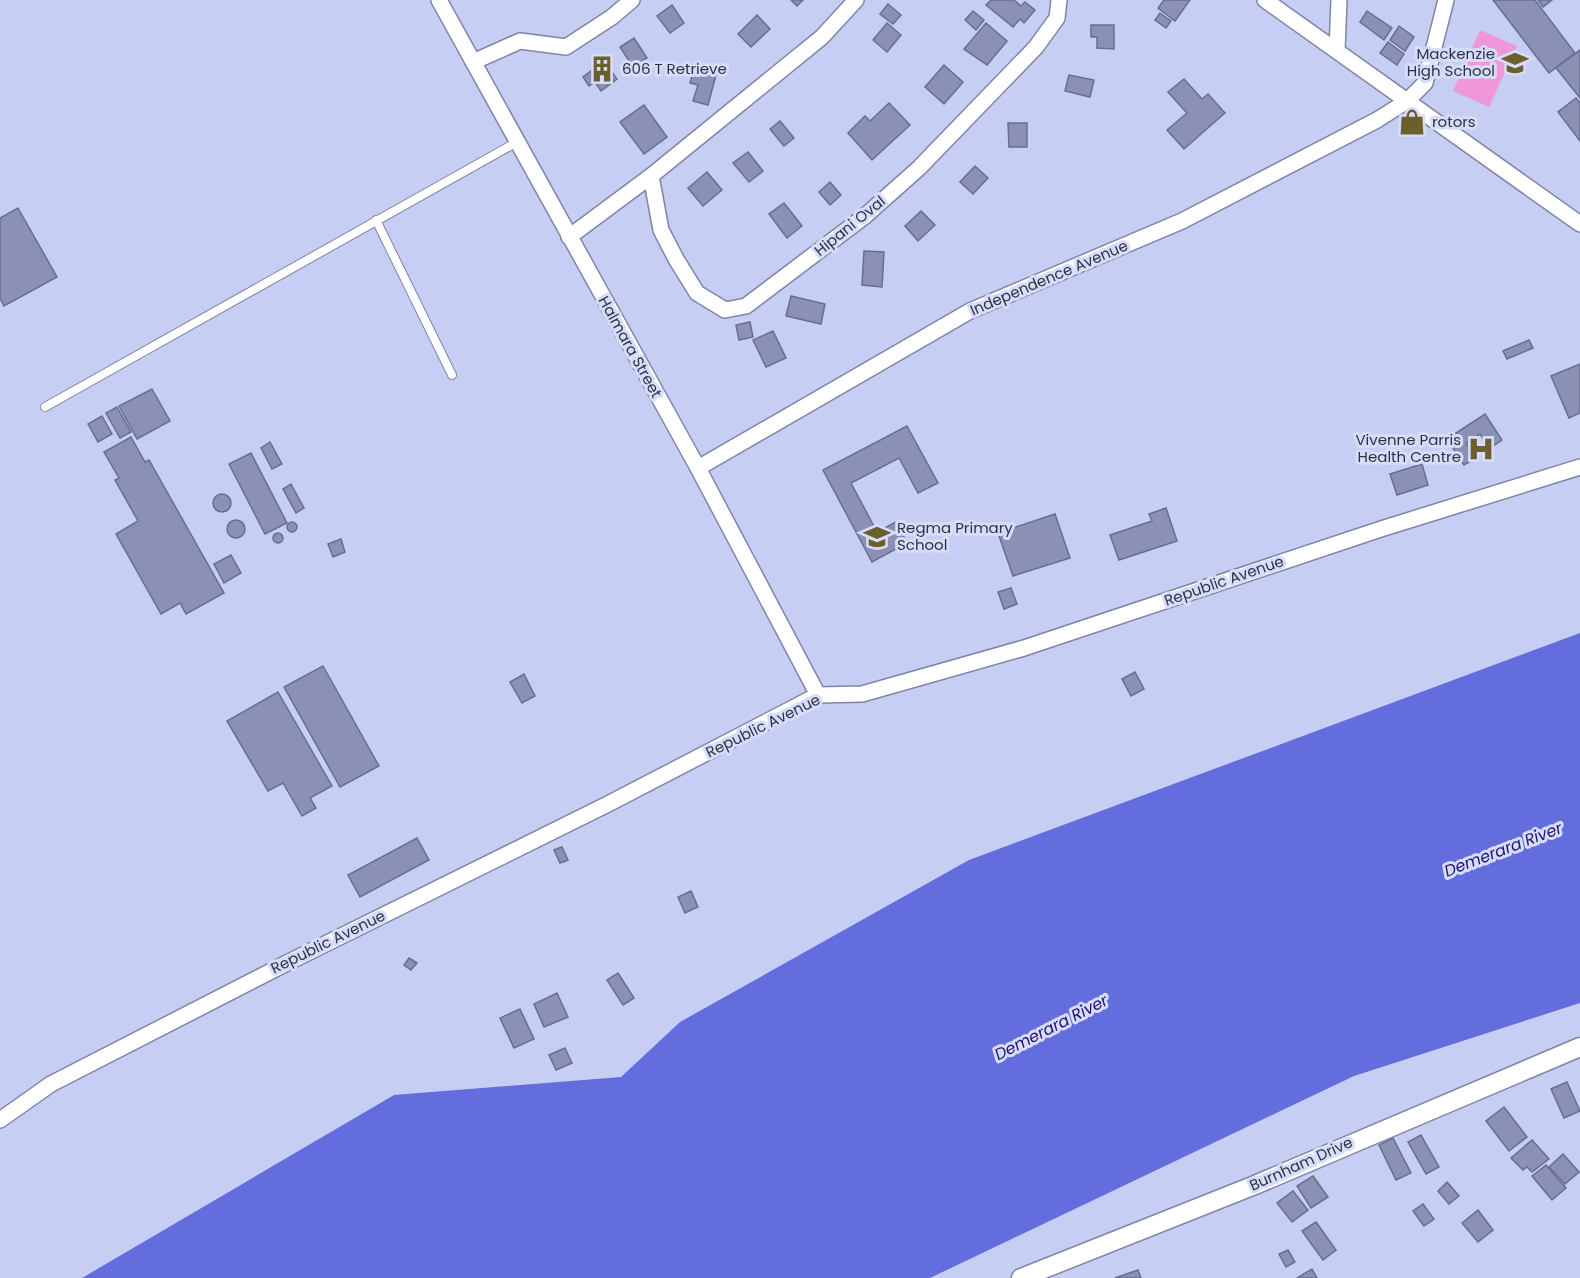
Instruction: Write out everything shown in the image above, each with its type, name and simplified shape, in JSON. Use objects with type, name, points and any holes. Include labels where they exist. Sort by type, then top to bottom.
[{"type":"street","name":"Halmara Street","points":[[439,0],[698,468],[818,695]]},
{"type":"street","points":[[473,62],[520,41],[566,47],[632,0]]},
{"type":"street","points":[[569,237],[651,177],[822,37],[856,0]]},
{"type":"street","name":"Hipani Oval","points":[[651,177],[661,230],[697,293],[725,310],[746,306],[865,216],[919,168],[1036,47],[1057,18],[1059,0]]},
{"type":"street","points":[[1265,0],[1580,225]]},
{"type":"street","points":[[1337,50],[1339,0]]},
{"type":"street","name":"Independence Avenue","points":[[698,468],[970,311],[1182,221],[1377,120],[1407,101],[1425,83],[1446,0]]},
{"type":"street","name":"Republic Avenue","points":[[0,1120],[51,1084],[289,962],[608,804],[818,695],[862,694],[1024,648],[1381,529],[1580,467]]},
{"type":"street","name":"Burnham Drive","points":[[1024,1277],[1255,1185],[1580,1047]]},
{"type":"lane","points":[[45,407],[517,142]]},
{"type":"lane","points":[[376,220],[452,375]]},
{"type":"shaded area","points":[[1480,30],[1517,46],[1489,107],[1453,91]]},
{"type":"water","name":"Demerara River","points":[[1580,633],[1580,1003],[1354,1076],[930,1278],[82,1278],[394,1095],[621,1077],[680,1022],[969,860]]},
{"type":"building","points":[[791,0],[803,0],[797,6]]},
{"type":"building","points":[[991,0],[1014,0],[1021,6],[1025,2],[1035,10],[1024,23],[1020,19],[1013,27],[986,5]]},
{"type":"building","points":[[1164,0],[1190,0],[1175,21],[1158,8]]},
{"type":"building","points":[[1493,0],[1535,0],[1575,53],[1549,73]]},
{"type":"building","points":[[1538,0],[1552,0],[1543,7]]},
{"type":"building","points":[[888,4],[901,15],[893,24],[880,14]]},
{"type":"building","points":[[672,5],[684,23],[670,33],[657,16]]},
{"type":"building","points":[[973,11],[984,20],[976,30],[965,20]]},
{"type":"building","points":[[1367,11],[1392,28],[1384,40],[1360,22]]},
{"type":"building","points":[[1160,13],[1171,21],[1166,28],[1155,20]]},
{"type":"building","points":[[757,15],[770,29],[751,47],[738,34]]},
{"type":"building","points":[[887,23],[901,35],[887,52],[873,40]]},
{"type":"building","points":[[986,23],[1007,41],[987,65],[964,49]]},
{"type":"building","points":[[1091,25],[1114,25],[1114,49],[1097,48],[1097,37],[1091,37]]},
{"type":"building","points":[[1399,26],[1414,37],[1405,51],[1390,40]]},
{"type":"building","points":[[634,38],[647,58],[633,67],[620,47]]},
{"type":"building","points":[[1388,42],[1404,54],[1397,65],[1380,53]]},
{"type":"building","points":[[1580,50],[1580,98],[1556,68]]},
{"type":"building","name":"606 T Retrieve","points":[[604,61],[617,79],[601,91],[595,82],[589,86],[583,77]]},
{"type":"building","points":[[944,65],[963,82],[944,104],[925,87]]},
{"type":"building","points":[[694,69],[716,75],[708,105],[693,101],[698,85],[690,83]]},
{"type":"building","points":[[1069,75],[1094,80],[1090,97],[1065,91]]},
{"type":"building","points":[[1184,79],[1202,99],[1208,94],[1225,113],[1184,149],[1167,130],[1187,113],[1168,92]]},
{"type":"building","points":[[1576,98],[1580,103],[1580,141],[1558,112]]},
{"type":"building","points":[[889,103],[910,125],[872,160],[848,133],[865,116],[870,121]]},
{"type":"building","points":[[644,105],[667,137],[644,154],[620,122]]},
{"type":"building","points":[[780,121],[794,138],[784,146],[770,129]]},
{"type":"building","points":[[1008,123],[1027,123],[1027,147],[1009,147]]},
{"type":"building","points":[[748,152],[763,171],[749,182],[733,163]]},
{"type":"building","points":[[975,166],[988,178],[973,194],[960,182]]},
{"type":"building","points":[[707,172],[722,190],[703,206],[688,188]]},
{"type":"building","points":[[830,182],[841,195],[830,205],[819,192]]},
{"type":"building","points":[[784,203],[802,226],[787,238],[769,214]]},
{"type":"building","points":[[18,208],[57,277],[4,306],[0,298],[0,218]]},
{"type":"building","points":[[921,211],[935,225],[918,241],[905,226]]},
{"type":"building","points":[[864,251],[884,252],[882,287],[862,285]]},
{"type":"building","points":[[791,296],[825,304],[821,324],[786,316]]},
{"type":"building","points":[[750,322],[753,337],[739,340],[736,325]]},
{"type":"building","points":[[773,331],[786,358],[766,367],[753,340]]},
{"type":"building","points":[[1529,340],[1533,348],[1507,359],[1503,351]]},
{"type":"building","points":[[1580,364],[1580,413],[1569,418],[1551,376]]},
{"type":"building","points":[[152,389],[170,421],[137,439],[119,406]]},
{"type":"building","points":[[117,407],[131,432],[120,438],[106,413]]},
{"type":"building","points":[[1485,414],[1502,440],[1490,448],[1480,434],[1466,443],[1476,458],[1464,465],[1447,439]]},
{"type":"building","points":[[102,416],[112,434],[98,442],[88,424]]},
{"type":"building","points":[[907,426],[938,483],[918,493],[899,458],[851,483],[877,532],[896,522],[907,543],[872,562],[823,470]]},
{"type":"building","points":[[131,437],[145,462],[149,460],[224,593],[186,614],[180,603],[161,614],[116,534],[138,521],[115,480],[119,478],[104,452]]},
{"type":"building","points":[[270,442],[282,464],[272,469],[261,448]]},
{"type":"building","points":[[251,453],[287,523],[265,534],[229,464]]},
{"type":"building","points":[[1422,464],[1428,485],[1397,495],[1390,474]]},
{"type":"building","points":[[291,484],[304,508],[296,513],[283,489]]},
{"type":"building","points":[[218,494],[226,494],[231,499],[229,510],[218,512],[213,507],[213,499]]},
{"type":"building","points":[[1166,508],[1177,541],[1119,560],[1110,535],[1152,521],[1149,514]]},
{"type":"building","points":[[1055,514],[1070,558],[1013,576],[998,533]]},
{"type":"building","points":[[232,520],[240,520],[245,525],[243,536],[232,538],[227,533],[227,525]]},
{"type":"building","points":[[292,522],[296,523],[296,531],[292,532],[288,531],[287,527],[288,523]]},
{"type":"building","points":[[278,533],[282,534],[282,542],[278,543],[274,542],[273,538],[274,534]]},
{"type":"building","points":[[341,539],[345,552],[333,557],[328,544]]},
{"type":"building","points":[[231,555],[241,573],[224,583],[214,564]]},
{"type":"building","points":[[1011,588],[1017,604],[1004,609],[998,592]]},
{"type":"building","points":[[323,666],[379,766],[340,787],[284,687]]},
{"type":"building","points":[[1135,672],[1144,689],[1131,696],[1122,679]]},
{"type":"building","points":[[524,674],[535,696],[522,703],[510,682]]},
{"type":"building","points":[[278,692],[332,786],[310,798],[316,808],[302,816],[283,783],[268,791],[227,721]]},
{"type":"building","points":[[417,838],[429,860],[360,897],[348,875]]},
{"type":"building","points":[[562,847],[568,860],[560,863],[554,850]]},
{"type":"building","points":[[691,891],[698,907],[685,913],[678,897]]},
{"type":"building","points":[[409,958],[417,963],[411,970],[404,965]]},
{"type":"building","points":[[618,973],[634,998],[623,1005],[607,980]]},
{"type":"building","points":[[557,993],[568,1017],[544,1027],[534,1004]]},
{"type":"building","points":[[520,1009],[534,1039],[514,1048],[500,1018]]},
{"type":"building","points":[[565,1048],[572,1063],[556,1070],[549,1055]]},
{"type":"building","points":[[1567,1082],[1580,1111],[1564,1118],[1551,1089]]},
{"type":"building","points":[[1504,1107],[1527,1137],[1509,1151],[1486,1121]]},
{"type":"building","points":[[1421,1135],[1439,1167],[1426,1174],[1408,1142]]},
{"type":"building","points":[[1393,1138],[1411,1173],[1396,1180],[1379,1145]]},
{"type":"building","points":[[1532,1140],[1549,1159],[1532,1172],[1527,1167],[1523,1170],[1511,1158]]},
{"type":"building","points":[[1563,1154],[1579,1172],[1565,1184],[1549,1167]]},
{"type":"building","points":[[1546,1165],[1566,1188],[1552,1200],[1532,1176]]},
{"type":"building","points":[[1313,1176],[1328,1197],[1311,1208],[1297,1186]]},
{"type":"building","points":[[1447,1182],[1459,1196],[1449,1204],[1438,1191]]},
{"type":"building","points":[[1293,1191],[1308,1210],[1292,1222],[1277,1203]]},
{"type":"building","points":[[1423,1204],[1434,1219],[1424,1226],[1413,1211]]},
{"type":"building","points":[[1478,1210],[1493,1230],[1478,1242],[1462,1223]]},
{"type":"building","points":[[1316,1222],[1336,1250],[1323,1260],[1302,1231]]},
{"type":"building","points":[[1288,1250],[1295,1262],[1286,1267],[1279,1254]]},
{"type":"building","points":[[1312,1269],[1317,1278],[1297,1278]]},
{"type":"building","points":[[1138,1270],[1141,1278],[1115,1278]]},
{"type":"place","name":"Mackenzie High School","points":[[1515,63]]},
{"type":"place","name":"606 T Retrieve","points":[[602,69]]},
{"type":"place","name":"rotors","points":[[1412,122]]},
{"type":"place","name":"Vivenne Parris Health Centre","points":[[1481,449]]},
{"type":"place","name":"Regma Primary School","points":[[877,537]]}]
